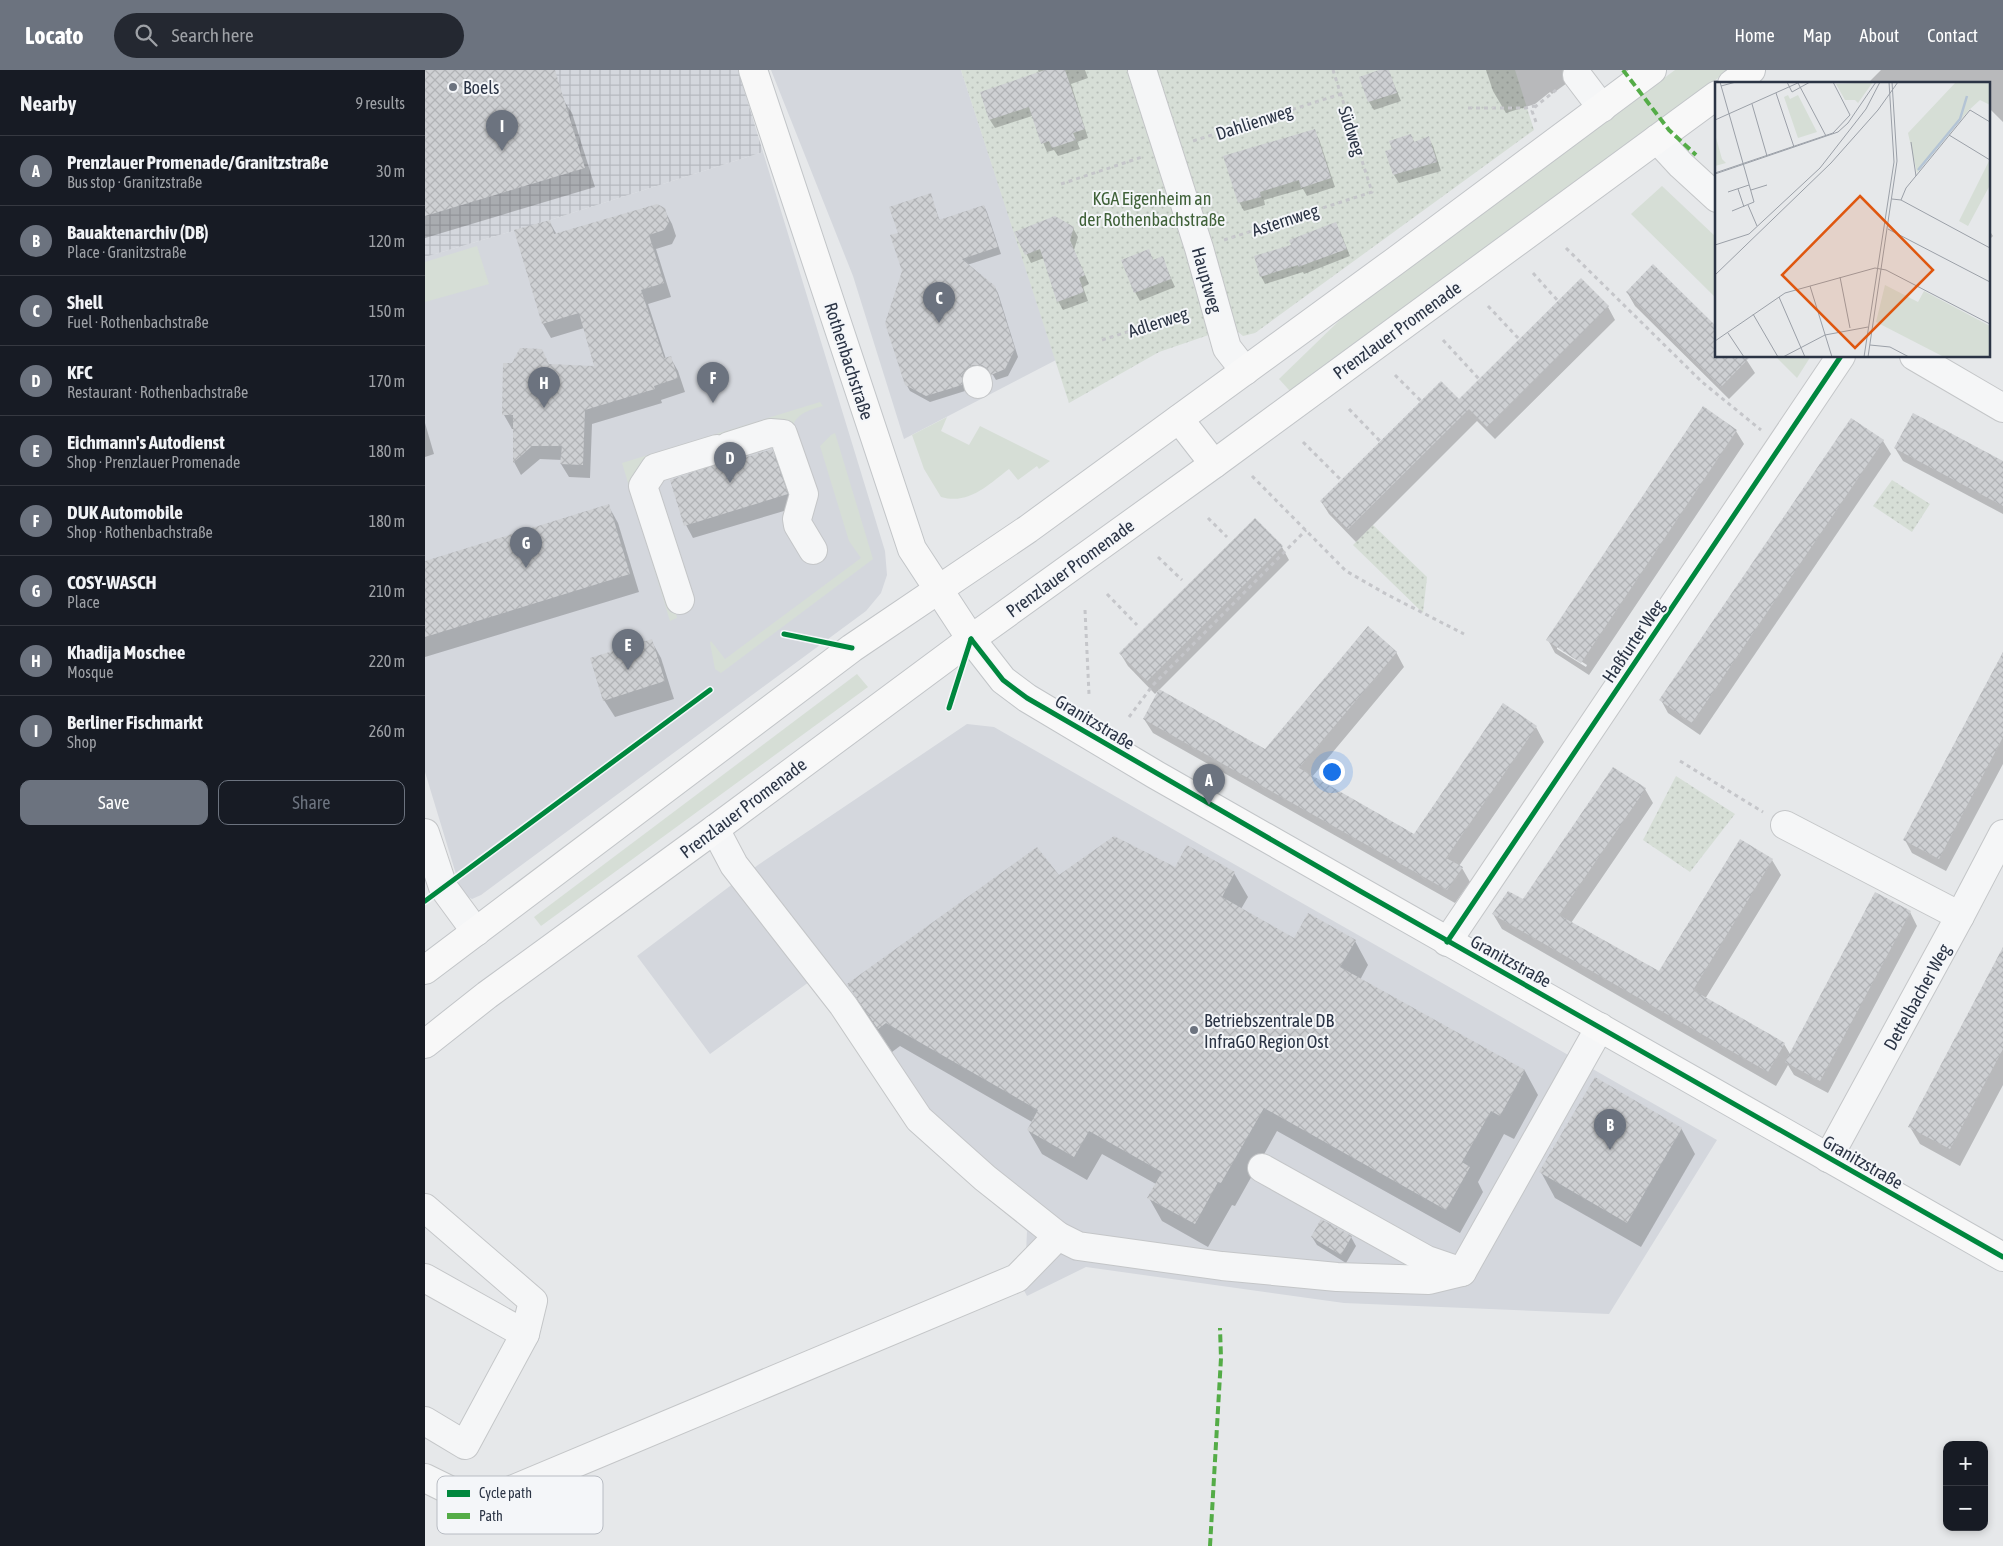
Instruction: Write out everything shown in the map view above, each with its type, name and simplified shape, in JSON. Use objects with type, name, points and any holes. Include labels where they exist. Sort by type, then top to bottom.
[{"type":"main road","name":"Rothenbachstraße","points":[[753,70],[912,549],[971,639]]},
{"type":"main road","points":[[425,970],[852,648],[1028,529],[1652,70]]},
{"type":"main road","points":[[1735,82],[1751,70]]},
{"type":"main road","name":"Prenzlauer Promenade","points":[[425,1044],[487,995],[971,639],[1214,464],[1715,96]]},
{"type":"main road","points":[[1179,419],[1214,464]]},
{"type":"main road","name":"Granitzstraße","points":[[971,639],[1003,680],[1027,698],[1156,775],[1447,942],[2003,1257]]},
{"type":"street","name":"Hauptweg","points":[[1142,70],[1199,248],[1227,348],[1245,371]]},
{"type":"street","points":[[1577,75],[1602,108]]},
{"type":"street","points":[[1657,139],[1681,166],[1715,196]]},
{"type":"street","name":"Haßfurter Weg","points":[[1447,942],[1840,358]]},
{"type":"street","points":[[1917,358],[2003,408]]},
{"type":"street","points":[[680,600],[643,486],[655,468],[770,433],[783,434],[804,494],[797,519],[798,525],[813,550]]},
{"type":"street","points":[[1775,819],[1960,916]]},
{"type":"street","points":[[715,829],[734,865],[843,1005],[919,1119],[985,1178],[1058,1236],[1078,1246],[1222,1266],[1337,1277],[1429,1280],[1462,1272],[1600,1027]]},
{"type":"street","points":[[425,833],[443,887],[476,932]]},
{"type":"street","name":"Dettelbacher Weg","points":[[1827,1158],[2003,834]]},
{"type":"street","points":[[1262,1168],[1427,1260],[1462,1272]]},
{"type":"street","points":[[425,1208],[533,1301],[525,1334],[465,1446],[425,1421]]},
{"type":"street","points":[[545,1476],[1017,1278],[1058,1236]]},
{"type":"street","points":[[425,1278],[525,1334]]},
{"type":"street","points":[[425,1478],[437,1484]]},
{"type":"path","points":[[1468,108],[1525,108],[1535,106],[1577,75]]},
{"type":"path","points":[[1535,106],[1533,111],[1538,130]]},
{"type":"path","points":[[1566,248],[1702,382],[1765,434]]},
{"type":"path","points":[[1533,273],[1558,300]]},
{"type":"path","points":[[1488,306],[1519,339]]},
{"type":"path","points":[[1443,340],[1479,379]]},
{"type":"path","points":[[1395,375],[1421,401]]},
{"type":"path","points":[[1349,409],[1380,441]]},
{"type":"path","points":[[1303,442],[1341,480]]},
{"type":"path","points":[[1252,476],[1346,571],[1464,634]]},
{"type":"path","points":[[1208,518],[1227,536]]},
{"type":"path","points":[[1129,717],[1153,685],[1306,530]]},
{"type":"path","points":[[1158,557],[1182,580]]},
{"type":"path","points":[[1107,594],[1137,625]]},
{"type":"path","points":[[1085,610],[1089,694]]},
{"type":"path","points":[[1679,761],[1775,819]]},
{"type":"shaded area","points":[[425,70],[738,70],[763,152],[550,220],[425,257]]},
{"type":"shaded area","points":[[771,70],[961,70],[1056,360],[904,439],[853,276]]},
{"type":"shaded area","points":[[763,152],[885,551],[887,575],[881,593],[866,611],[481,895],[472,899],[462,894],[425,772],[425,257],[550,220]]},
{"type":"shaded area","points":[[967,724],[994,727],[1717,1140],[1609,1314],[1344,1303],[1086,1267],[1027,1296],[1010,1265],[1026,1254],[1027,1231],[966,1180],[932,1146],[809,982],[710,1054],[637,956],[758,865]]},
{"type":"green space","name":"KGA Eigenheim an der Rothenbachstraße","points":[[961,70],[1515,70],[1534,130],[1255,333],[1243,336],[1232,327],[1159,352],[1069,403]]},
{"type":"green space","points":[[1675,70],[1729,70],[1295,390],[1289,390],[1279,379],[1345,315]]},
{"type":"green space","points":[[1662,186],[1715,236],[1715,297],[1631,214]]},
{"type":"green space","points":[[477,246],[489,284],[425,302],[425,262]]},
{"type":"green space","points":[[1777,358],[1810,358],[1797,378]]},
{"type":"green space","points":[[820,402],[823,406],[799,416],[792,430],[645,464],[677,618],[670,621],[622,463]]},
{"type":"green space","points":[[947,417],[941,431],[969,445],[980,426],[1050,461],[1039,469],[1037,466],[1018,480],[1009,469],[986,487],[969,496],[951,499],[941,497],[924,469],[912,435]]},
{"type":"green space","points":[[835,433],[873,559],[721,673],[715,669],[711,641],[725,659],[861,558],[849,541],[820,446]]},
{"type":"green space","points":[[1892,480],[1930,504],[1912,532],[1873,506]]},
{"type":"green space","points":[[1373,525],[1427,577],[1423,613],[1353,545]]},
{"type":"green space","points":[[857,674],[868,687],[541,926],[534,917]]},
{"type":"green space","points":[[1676,776],[1735,814],[1690,872],[1643,840]]},
{"type":"building","points":[[425,70],[555,70],[585,168],[425,216]]},
{"type":"building","points":[[1045,70],[1065,70],[1085,129],[1073,133],[1076,140],[1052,148],[1049,141],[1041,144],[1029,107],[989,120],[980,92]]},
{"type":"building","points":[[1379,70],[1389,70],[1397,93],[1368,102],[1359,77]]},
{"type":"building","points":[[1315,129],[1331,178],[1301,188],[1299,180],[1260,192],[1261,197],[1238,203],[1223,156]]},
{"type":"building","points":[[1411,134],[1414,142],[1429,136],[1437,162],[1393,175],[1385,151],[1392,149],[1389,141]]},
{"type":"building","points":[[931,193],[939,220],[984,205],[998,247],[962,259],[995,286],[1015,349],[1005,369],[991,375],[988,369],[982,365],[973,365],[966,369],[962,375],[962,385],[926,396],[905,385],[885,323],[902,271],[890,235],[898,233],[889,207]]},
{"type":"building","points":[[657,204],[665,208],[669,222],[664,230],[649,235],[664,283],[641,290],[664,358],[671,356],[678,378],[654,386],[655,389],[585,410],[583,465],[560,464],[562,446],[532,446],[513,463],[513,415],[502,415],[503,363],[512,363],[520,348],[542,349],[549,364],[594,366],[579,313],[542,324],[514,230],[550,220],[554,234]]},
{"type":"building","points":[[1055,216],[1074,227],[1070,240],[1085,275],[1079,278],[1084,292],[1057,302],[1040,249],[1025,255],[1014,232]]},
{"type":"building","points":[[1336,222],[1347,249],[1298,267],[1298,265],[1260,277],[1254,256],[1291,245],[1289,240]]},
{"type":"building","points":[[1149,249],[1153,260],[1163,256],[1171,279],[1134,293],[1121,260]]},
{"type":"building","points":[[1653,264],[1715,325],[1715,358],[1749,358],[1721,387],[1626,292]]},
{"type":"building","points":[[1581,278],[1609,306],[1487,427],[1469,409],[1348,529],[1320,501],[1441,381],[1459,399]]},
{"type":"building","points":[[1703,406],[1737,430],[1581,663],[1546,640]]},
{"type":"building","points":[[1913,413],[2003,461],[2003,506],[1894,448]]},
{"type":"building","points":[[1851,418],[1884,440],[1692,723],[1659,700]]},
{"type":"building","points":[[772,449],[788,494],[684,526],[670,480],[726,461],[734,461]]},
{"type":"building","points":[[609,504],[630,574],[425,637],[425,561]]},
{"type":"building","points":[[1255,518],[1283,546],[1147,681],[1119,653]]},
{"type":"building","points":[[1368,626],[1397,652],[1299,768],[1414,834],[1503,703],[1537,726],[1446,858],[1463,867],[1447,890],[1143,719],[1159,689],[1265,749]]},
{"type":"building","points":[[652,639],[665,681],[603,701],[590,658]]},
{"type":"building","points":[[2003,652],[2003,737],[1939,859],[1903,840]]},
{"type":"building","points":[[1613,767],[1646,788],[1559,915],[1659,971],[1740,839],[1773,859],[1693,990],[1785,1043],[1768,1072],[1492,914],[1508,891],[1523,899]]},
{"type":"building","name":"Betriebszentrale DB InfraGO Region Ost","points":[[1114,836],[1175,867],[1187,845],[1235,872],[1222,897],[1294,938],[1308,913],[1356,940],[1340,967],[1525,1070],[1500,1116],[1491,1111],[1462,1162],[1470,1167],[1446,1210],[1264,1108],[1221,1183],[1218,1182],[1195,1224],[1147,1198],[1162,1172],[1089,1131],[1074,1157],[1027,1130],[1038,1110],[886,1023],[878,1029],[847,984],[1037,847],[1059,875]]},
{"type":"building","points":[[1875,892],[1911,911],[1820,1081],[1785,1062]]},
{"type":"building","points":[[2003,947],[2003,1049],[1950,1149],[1908,1127]]},
{"type":"building","points":[[1595,1077],[1682,1128],[1627,1223],[1539,1172]]},
{"type":"building","points":[[1321,1219],[1352,1236],[1341,1255],[1311,1237]]},
{"type":"marked path","points":[[1623,70],[1669,130],[1696,155]]},
{"type":"marked path","points":[[1210,1546],[1221,1358],[1220,1328]]},
{"type":"cycle path","points":[[1447,942],[1840,358]]},
{"type":"cycle path","points":[[784,634],[852,648]]},
{"type":"cycle path","points":[[971,639],[1003,680],[1027,698],[1360,891],[2003,1257]]},
{"type":"cycle path","points":[[949,708],[971,639]]},
{"type":"cycle path","points":[[425,901],[710,690]]},
{"type":"place","name":"Boels","points":[[453,87]]},
{"type":"place","name":"Berliner Fischmarkt","points":[[502,151]]},
{"type":"place","name":"Shell","points":[[939,323]]},
{"type":"place","name":"DUK Automobile","points":[[713,403]]},
{"type":"place","name":"Khadija Moschee","points":[[544,408]]},
{"type":"place","name":"KFC","points":[[730,483]]},
{"type":"place","name":"COSY-WASCH","points":[[526,568]]},
{"type":"place","name":"Eichmann's Autodienst","points":[[628,670]]},
{"type":"place","name":"Prenzlauer Promenade/Granitzstraße","points":[[1209,805]]},
{"type":"place","name":"Betriebszentrale DB InfraGO Region Ost","points":[[1194,1030]]},
{"type":"place","name":"Bauaktenarchiv (DB)","points":[[1610,1150]]}]
